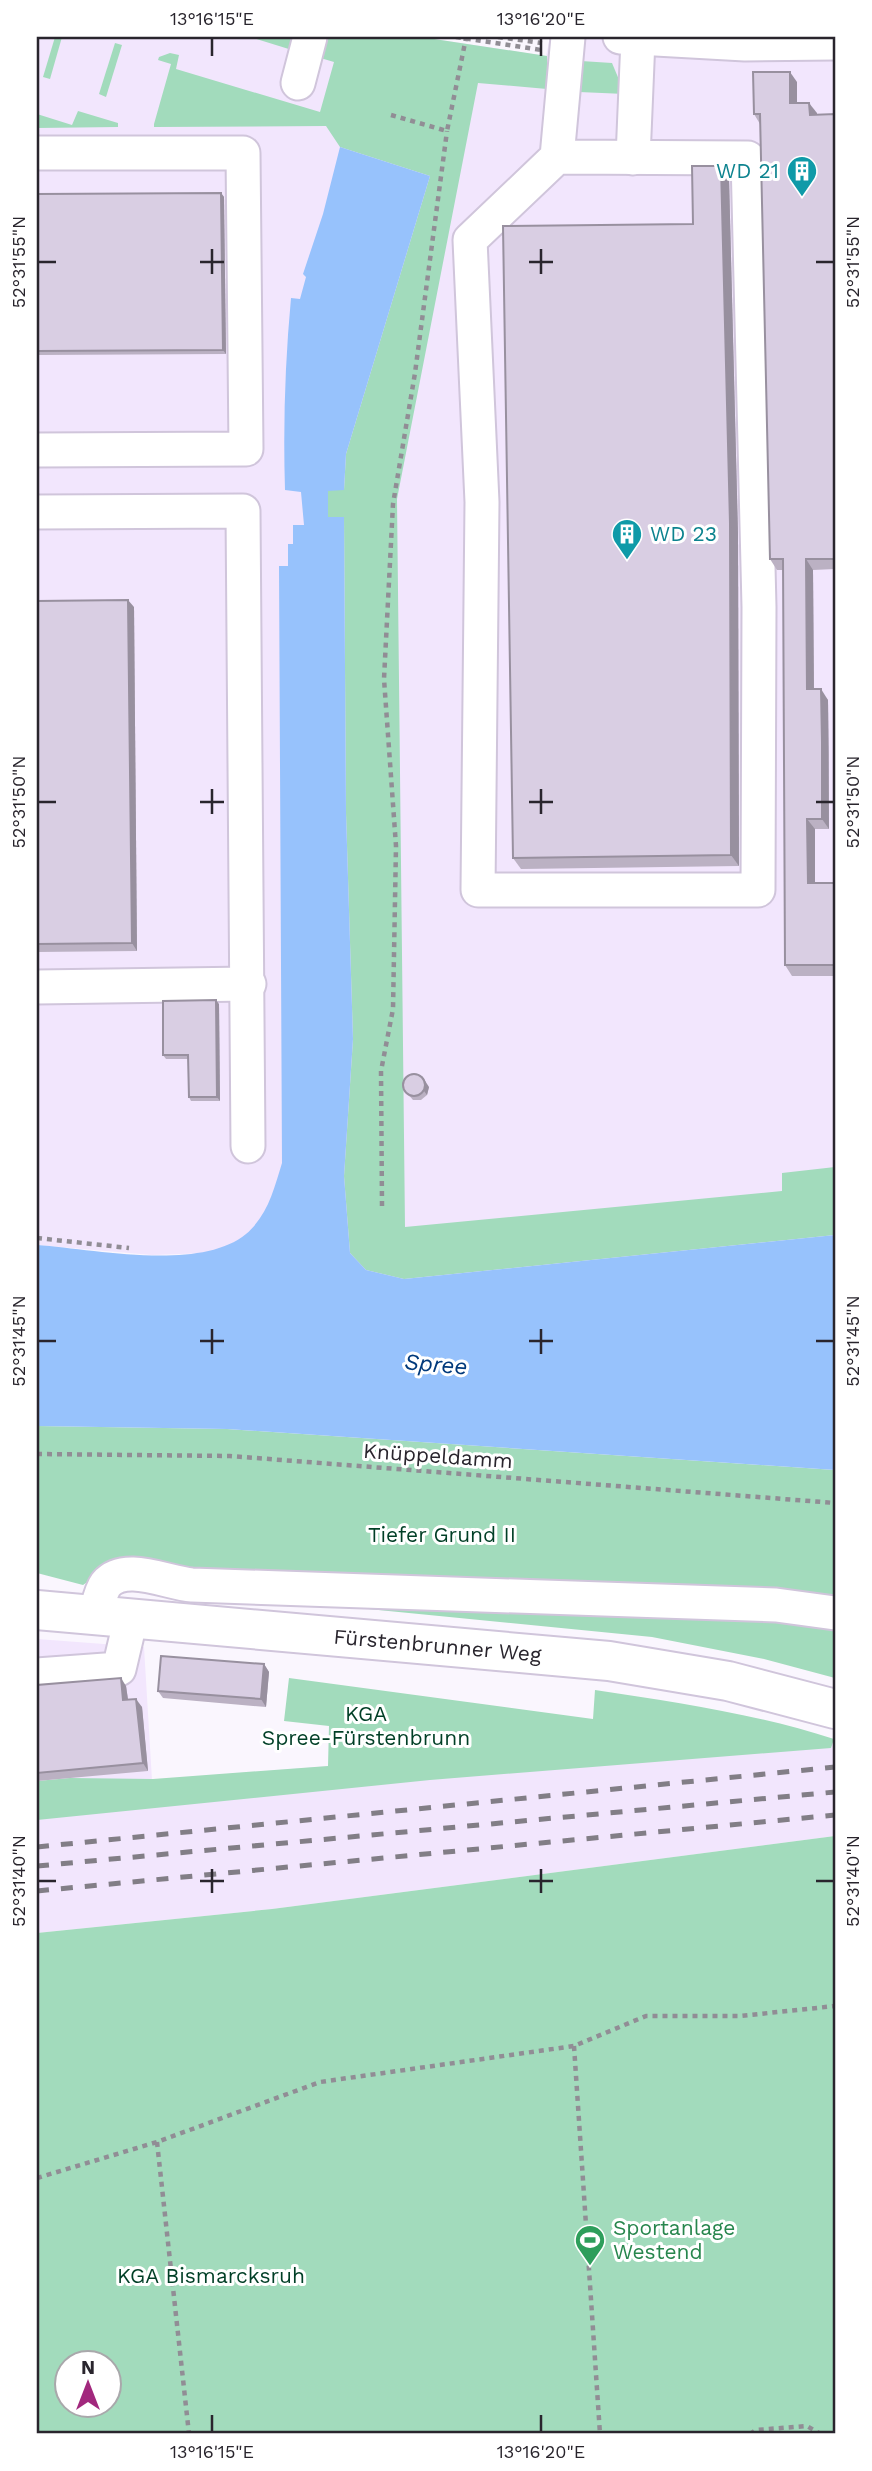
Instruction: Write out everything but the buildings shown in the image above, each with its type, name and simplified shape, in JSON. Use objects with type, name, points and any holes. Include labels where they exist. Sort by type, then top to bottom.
[{"type":"main road","name":"Fürstenbrunner Weg","points":[[37,1610],[609,1661],[728,1681],[835,1709]]},
{"type":"street","points":[[298,83],[310,37]]},
{"type":"street","points":[[557,157],[748,158],[759,607],[758,890],[478,890],[482,502],[470,240],[557,157],[568,37]]},
{"type":"street","points":[[633,159],[643,38],[835,43]]},
{"type":"street","points":[[37,153],[243,153],[246,449],[37,450]]},
{"type":"street","points":[[37,512],[243,511],[249,984],[248,1146]]},
{"type":"street","points":[[37,986],[249,984]]},
{"type":"street","points":[[37,1675],[118,1669],[113,1617],[104,1586],[113,1579],[136,1574],[191,1585],[776,1605],[835,1613]]},
{"type":"path","points":[[382,1206],[381,1071],[394,1009],[396,846],[384,678],[393,504],[415,373],[447,131],[466,38]]},
{"type":"path","points":[[391,115],[447,131]]},
{"type":"path","points":[[37,1238],[129,1248]]},
{"type":"path","name":"Knüppeldamm","points":[[37,1454],[230,1456],[835,1503]]},
{"type":"path","points":[[37,2178],[157,2142],[320,2082],[574,2046],[646,2016],[740,2016],[835,2006]]},
{"type":"path","points":[[574,2046],[600,2434]]},
{"type":"path","points":[[157,2142],[189,2434]]},
{"type":"path","points":[[750,2434],[756,2430],[807,2426],[818,2433]]},
{"type":"shaded area","points":[[37,37],[421,37],[546,56],[550,37],[835,37],[835,1235],[404,1279],[208,1253],[152,1255],[37,1245]]},
{"type":"shaded area","points":[[37,1639],[144,1647],[152,1780],[442,1757],[835,1739],[835,1836],[272,1909],[37,1933],[37,1786],[70,1778],[37,1781]]},
{"type":"green space","points":[[55,37],[62,37],[50,79],[43,77]]},
{"type":"green space","points":[[250,37],[303,37],[292,50]]},
{"type":"green space","points":[[318,37],[421,37],[547,56],[547,89],[478,83],[397,499],[405,1227],[782,1191],[782,1173],[835,1167],[835,1235],[404,1279],[366,1270],[350,1253],[344,1176],[353,1039],[346,813],[344,517],[328,517],[328,490],[344,490],[346,454],[430,176],[340,147],[326,126],[154,127],[171,64],[158,60],[170,53],[179,55],[176,69],[320,112],[334,62],[317,57]]},
{"type":"green space","points":[[115,43],[122,45],[106,97],[99,94]]},
{"type":"green space","points":[[581,61],[612,63],[625,94],[579,92]]},
{"type":"green space","points":[[78,111],[118,123],[118,127],[37,128],[37,114],[72,125]]},
{"type":"green space","name":"Tiefer Grund II","points":[[37,1426],[227,1429],[835,1470],[835,1606],[108,1568],[83,1585],[37,1573]]},
{"type":"green space","points":[[257,1598],[835,1619],[835,1678],[764,1659],[652,1637]]},
{"type":"green space","name":"KGA Spree-Fürstenbrunn","points":[[289,1678],[593,1719],[595,1690],[745,1716],[834,1739],[831,1748],[430,1780],[37,1820],[37,1781],[70,1778],[153,1779],[328,1766],[329,1726],[284,1721]]},
{"type":"green space","name":"KGA Bismarcksruh","points":[[835,1836],[835,2434],[37,2434],[37,1933],[272,1909]]},
{"type":"water","name":"Spree","points":[[340,147],[430,176],[346,454],[344,490],[328,491],[328,517],[344,517],[346,813],[353,1039],[344,1176],[350,1253],[366,1270],[404,1279],[835,1235],[835,1470],[227,1429],[37,1426],[37,1245],[145,1255],[202,1252],[226,1246],[246,1234],[260,1219],[282,1163],[279,566],[288,566],[288,544],[293,544],[293,525],[304,525],[301,492],[285,490],[287,346],[291,298],[300,299],[306,277],[303,274],[323,214]]},
{"type":"railway","points":[[37,1847],[835,1767]]},
{"type":"railway","points":[[37,1866],[835,1792]]},
{"type":"railway","points":[[37,1891],[835,1815]]},
{"type":"place","name":"WD 21","points":[[802,198]]},
{"type":"place","name":"WD 23","points":[[627,561]]},
{"type":"place","name":"Sportanlage Westend","points":[[590,2267]]}]
